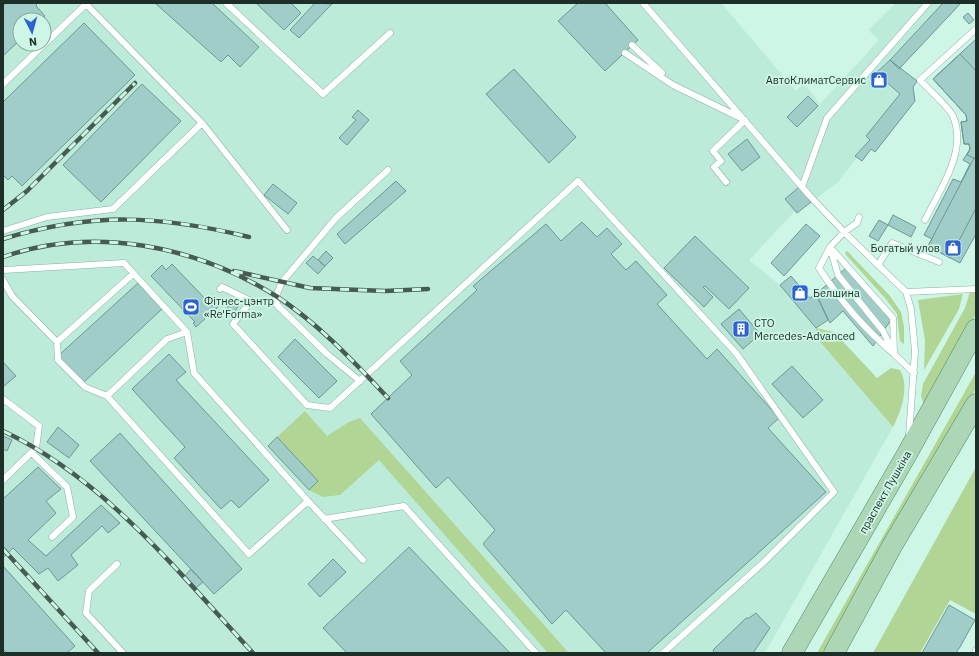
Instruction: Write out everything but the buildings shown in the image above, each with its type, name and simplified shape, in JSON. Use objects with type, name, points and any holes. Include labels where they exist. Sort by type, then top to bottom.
[{"type":"main road","name":"праспект Пушкіна","points":[[792,653],[907,454],[976,329]]},
{"type":"main road","points":[[834,653],[892,546],[976,404]]},
{"type":"lane","points":[[226,3],[323,94],[390,33]]},
{"type":"lane","points":[[643,3],[802,187],[844,232],[906,292],[911,309],[914,330],[914,373],[907,454]]},
{"type":"lane","points":[[802,187],[827,118],[928,3]]},
{"type":"lane","points":[[3,84],[86,4],[202,123],[288,230]]},
{"type":"lane","points":[[925,220],[952,166],[958,139],[953,115],[920,80],[976,29]]},
{"type":"lane","points":[[632,45],[673,85]]},
{"type":"lane","points":[[625,52],[673,85],[745,120]]},
{"type":"lane","points":[[726,182],[714,166],[720,161],[713,151],[745,120]]},
{"type":"lane","points":[[3,231],[47,217],[113,209],[202,123]]},
{"type":"lane","points":[[360,381],[327,354],[277,305],[276,296],[282,282],[336,218],[388,170]]},
{"type":"lane","points":[[220,289],[222,287],[251,301],[233,324],[307,405],[330,408],[578,181],[736,353],[834,492],[764,562],[663,653]]},
{"type":"lane","points":[[860,217],[857,223],[844,232],[830,247],[819,268],[829,283],[877,340],[914,373]]},
{"type":"lane","points":[[878,265],[892,243],[939,262]]},
{"type":"lane","points":[[830,247],[838,274],[883,331],[894,354]]},
{"type":"lane","points":[[830,247],[893,318],[894,354]]},
{"type":"lane","points":[[3,270],[124,263],[187,332],[194,373],[324,519],[363,560]]},
{"type":"lane","points":[[57,342],[133,274]]},
{"type":"lane","points":[[3,280],[12,296],[57,342],[58,360],[85,387],[107,396],[249,554],[308,501]]},
{"type":"lane","points":[[906,292],[976,289]]},
{"type":"lane","points":[[107,396],[166,338],[187,332]]},
{"type":"lane","points":[[3,399],[39,426],[36,448],[3,480]]},
{"type":"lane","points":[[32,452],[67,487],[73,517],[52,537]]},
{"type":"lane","points":[[324,519],[404,506],[536,653]]},
{"type":"lane","points":[[117,564],[89,591],[86,613],[123,653]]},
{"type":"shaded area","points":[[6,3],[721,3],[796,91],[804,83],[820,104],[879,40],[868,30],[896,3],[943,3],[876,73],[900,94],[866,136],[870,140],[856,156],[857,158],[838,182],[797,213],[795,211],[749,260],[780,285],[816,328],[816,337],[893,427],[765,653],[3,653],[3,6]]},
{"type":"green space","points":[[847,251],[890,296],[901,312],[904,327],[904,344],[900,341],[897,314],[885,298],[846,255],[845,253]]},
{"type":"green space","points":[[970,292],[976,293],[976,314],[924,405],[921,396],[923,384],[965,308]]},
{"type":"green space","points":[[963,294],[959,309],[924,370],[925,340],[918,300]]},
{"type":"green space","points":[[816,328],[834,332],[877,378],[891,368],[900,370],[903,377],[904,391],[899,414],[893,427],[816,337]]},
{"type":"green space","points":[[976,372],[976,388],[973,394],[824,653],[817,653]]},
{"type":"green space","points":[[305,411],[327,436],[349,422],[360,418],[568,652],[548,653],[379,460],[340,495],[323,497],[309,490],[318,481],[277,437]]},
{"type":"green space","points":[[976,467],[976,614],[950,600],[920,653],[873,653]]},
{"type":"railway","points":[[3,210],[27,191],[135,83]]},
{"type":"railway","points":[[3,239],[35,230],[66,224],[126,220],[185,224],[249,237]]},
{"type":"railway","points":[[3,257],[38,247],[73,243],[108,242],[144,246],[178,253],[212,264],[245,279],[276,296],[306,318],[335,344],[388,398]]},
{"type":"railway","points":[[234,271],[310,288],[385,291],[428,289]]},
{"type":"railway","points":[[3,431],[40,451],[75,475],[107,501],[168,560],[253,653]]},
{"type":"railway","points":[[3,549],[98,653]]},
{"type":"place","name":"АвтоКлиматСервис","points":[[879,80]]},
{"type":"place","name":"Богатый улов","points":[[953,248]]},
{"type":"place","name":"Белшина","points":[[800,293]]},
{"type":"place","name":"Фітнес-цэнтр «Re'Forma»","points":[[191,307]]},
{"type":"place","name":"СТО Mercedes-Advanced","points":[[741,329]]}]
